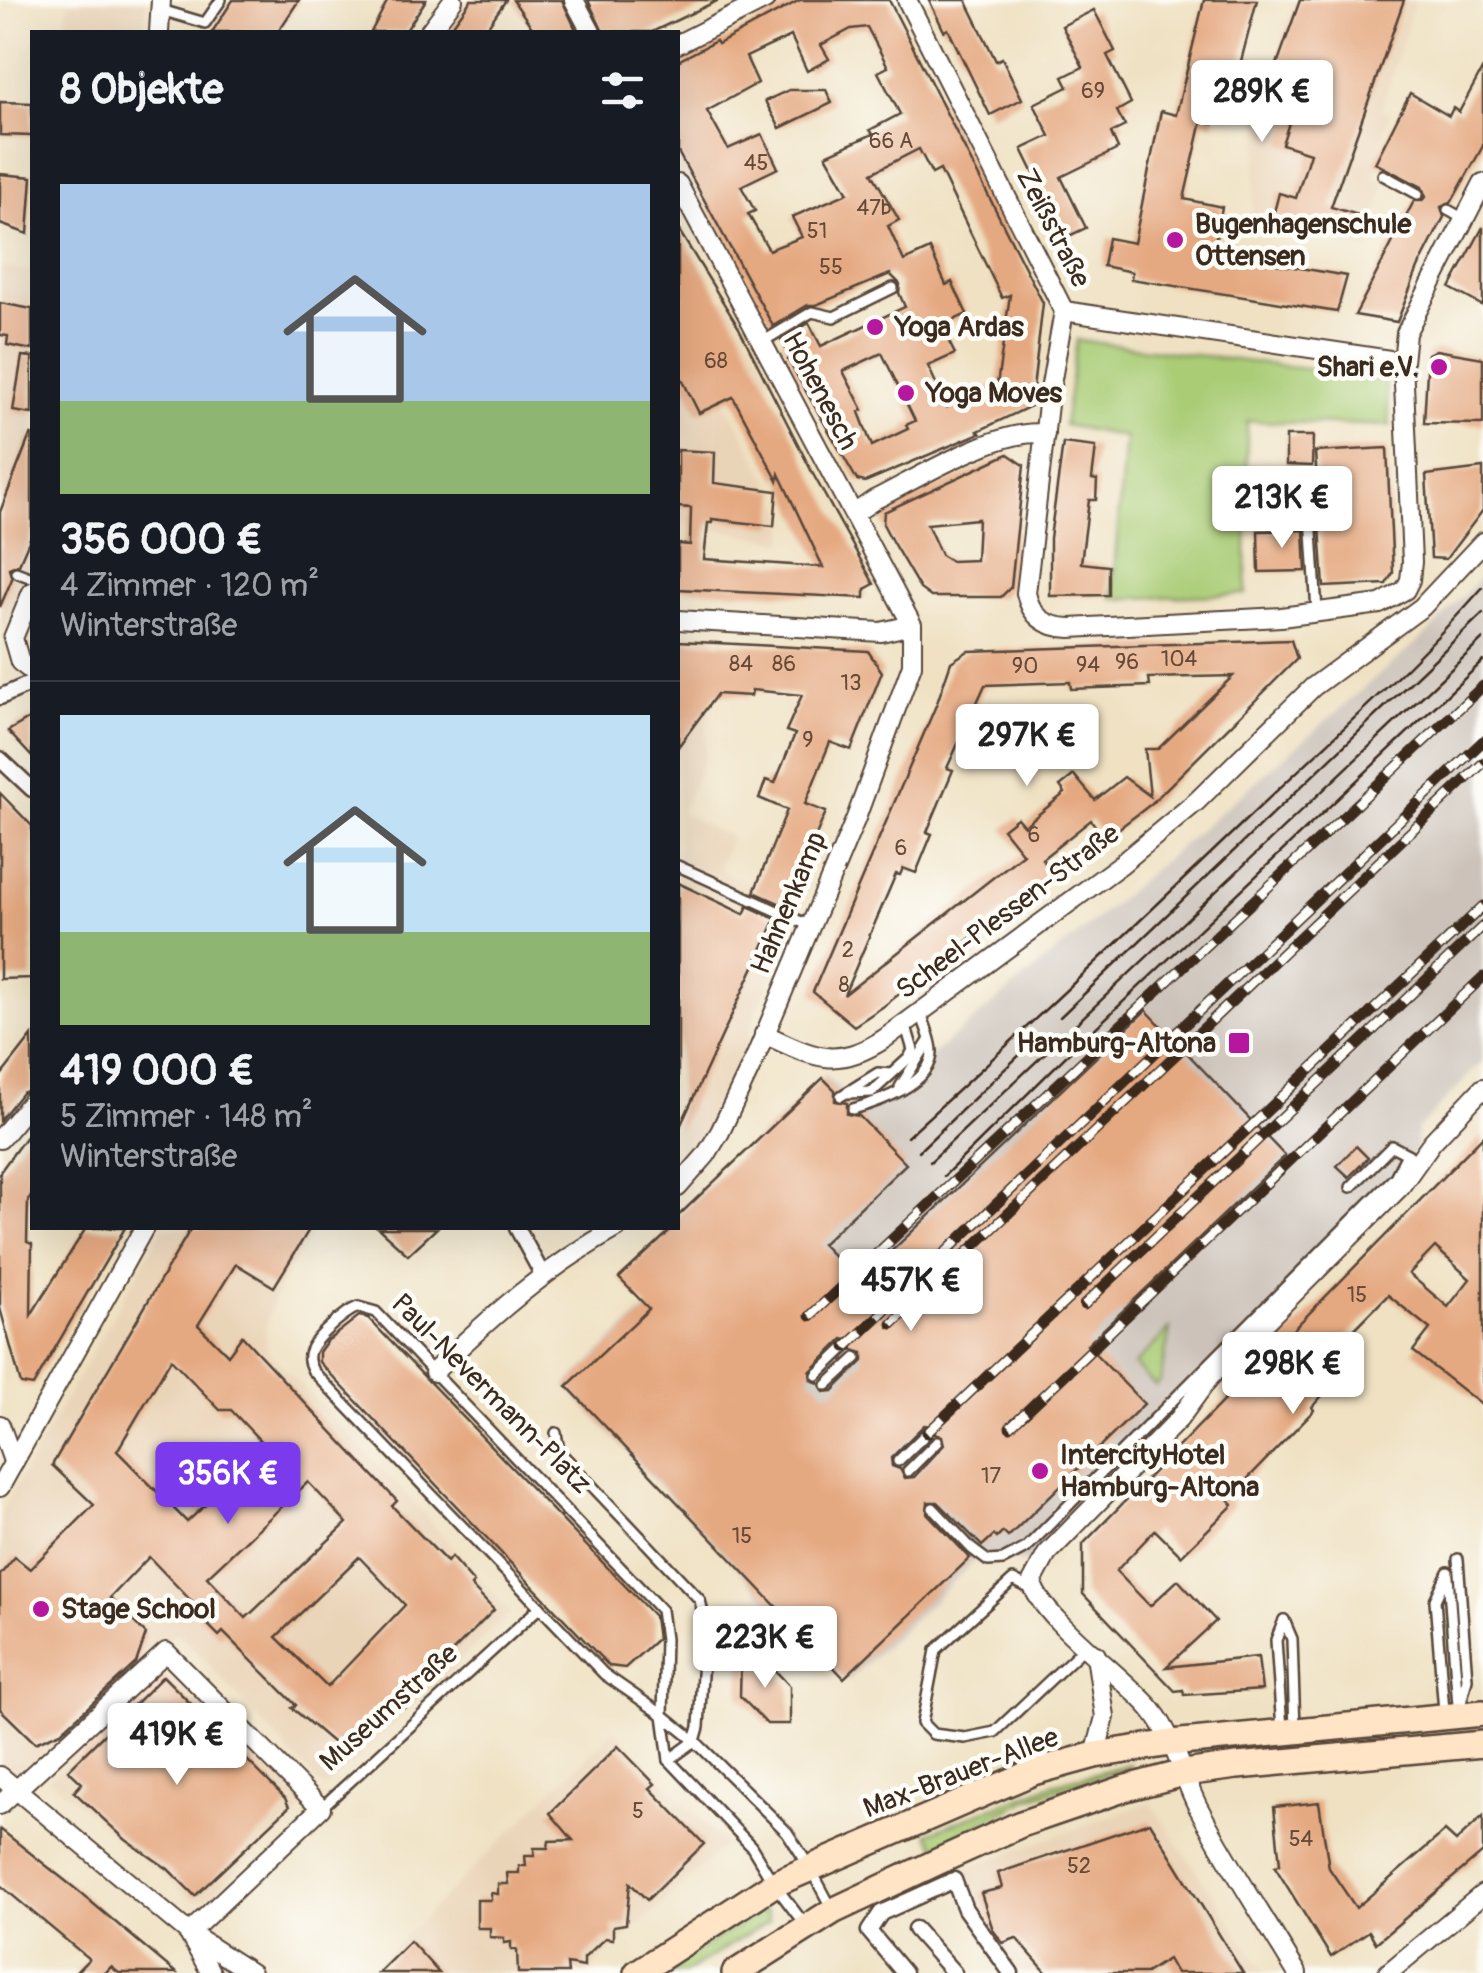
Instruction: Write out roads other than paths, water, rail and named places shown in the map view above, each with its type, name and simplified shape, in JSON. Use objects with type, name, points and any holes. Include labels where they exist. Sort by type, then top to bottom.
[{"type":"main road","name":"Max-Brauer-Allee","points":[[637,1973],[774,1884],[1000,1784],[1094,1755],[1171,1743],[1462,1714]]},
{"type":"main road","points":[[1301,1761],[1317,1746],[1439,1733],[1462,1714]]},
{"type":"main road","points":[[736,1973],[832,1911],[1035,1818],[1184,1773],[1483,1744]]},
{"type":"street","points":[[430,30],[453,0]]},
{"type":"street","points":[[574,0],[590,30]]},
{"type":"street","points":[[680,43],[766,0]]},
{"type":"street","name":"Zeißstraße","points":[[907,0],[1064,311],[1026,592],[1029,606],[1049,625],[1070,628],[1316,612]]},
{"type":"street","points":[[159,30],[161,5]]},
{"type":"street","points":[[1316,612],[1388,602],[1405,590],[1411,575],[1402,362],[1406,333],[1456,215],[1483,183]]},
{"type":"street","name":"Hohenesch","points":[[680,188],[912,625]]},
{"type":"street","points":[[1064,311],[1402,362]]},
{"type":"street","points":[[855,513],[1004,437],[1030,431],[1045,434]]},
{"type":"street","name":"Scheel-Plessen-Straße","points":[[764,1034],[808,1054],[836,1059],[873,1046],[1134,854],[1197,800],[1313,687],[1422,607],[1483,542]]},
{"type":"street","points":[[0,652],[14,638],[30,597]]},
{"type":"street","points":[[680,620],[881,632],[912,625]]},
{"type":"street","name":"Hahnenkamp","points":[[680,1185],[720,1132],[856,818],[912,665],[912,625]]},
{"type":"street","points":[[14,638],[26,667]]},
{"type":"street","points":[[0,696],[30,684]]},
{"type":"street","points":[[0,758],[30,787]]},
{"type":"street","points":[[1296,1973],[1197,1805],[1154,1712],[1034,1590],[1034,1574],[1047,1554],[1179,1419],[1210,1378],[1400,1187],[1414,1157],[1483,1088]]},
{"type":"street","points":[[0,1139],[30,1103]]},
{"type":"street","points":[[0,1487],[143,1230]]},
{"type":"street","points":[[518,1230],[542,1274]]},
{"type":"street","points":[[434,1372],[542,1274],[614,1230]]},
{"type":"street","points":[[0,1424],[12,1461]]},
{"type":"street","points":[[1091,1651],[1104,1717],[1094,1755]]},
{"type":"street","points":[[0,1805],[166,1652],[321,1808]]},
{"type":"street","points":[[0,1776],[189,1933],[240,1970]]},
{"type":"street","name":"Museumstraße","points":[[189,1933],[321,1808]]},
{"type":"street","points":[[904,1973],[870,1931],[881,1913],[954,1880],[965,1909],[1011,1973]]},
{"type":"street","points":[[1388,1973],[1483,1894]]},
{"type":"street","points":[[915,1929],[954,1973]]},
{"type":"street","points":[[189,1933],[211,1973]]},
{"type":"lane","points":[[161,5],[206,23],[221,0]]},
{"type":"lane","points":[[1383,175],[1418,194]]},
{"type":"lane","points":[[762,342],[812,312],[834,317],[893,288]]},
{"type":"lane","points":[[1311,516],[1316,612]]},
{"type":"lane","points":[[16,572],[30,577]]},
{"type":"lane","points":[[680,867],[808,925]]},
{"type":"lane","points":[[853,1109],[884,1100],[925,1071],[932,1052],[913,1017]]},
{"type":"lane","points":[[844,1095],[878,1072],[891,1074],[909,1058],[913,1050],[913,1017]]},
{"type":"lane","points":[[933,1508],[988,1561],[1003,1560],[1026,1548],[1414,1157],[1392,1146],[1350,1187]]},
{"type":"lane","name":"Paul-Nevermann-Platz","points":[[669,1760],[663,1714],[665,1639],[661,1610],[376,1312],[358,1306],[312,1345],[308,1357],[312,1372],[604,1674],[663,1714],[787,1832],[810,1866],[832,1911]]},
{"type":"lane","points":[[817,1374],[846,1347]]},
{"type":"lane","points":[[827,1385],[856,1358]]},
{"type":"lane","points":[[898,1461],[927,1433]]},
{"type":"lane","points":[[556,1434],[559,1451],[700,1600],[705,1623],[698,1726],[694,1741],[669,1760],[751,1846],[807,1927]]},
{"type":"lane","points":[[908,1471],[938,1442]]},
{"type":"lane","points":[[1458,1559],[1467,1679],[1462,1714]]},
{"type":"lane","points":[[1448,1572],[1462,1714],[1435,1600],[1448,1572]]},
{"type":"lane","points":[[1034,1590],[1013,1580],[936,1650],[922,1723],[933,1734],[965,1738],[995,1732],[1091,1651]]},
{"type":"lane","name":"Museumstraße","points":[[321,1808],[540,1607]]},
{"type":"lane","points":[[1284,1620],[1292,1639],[1289,1731],[1276,1640],[1284,1620]]},
{"type":"tram line","points":[[907,1137],[1369,704],[1483,587]]},
{"type":"tram line","points":[[1060,1017],[1483,613]]},
{"type":"tram line","points":[[930,1162],[1483,639]]},
{"type":"tram line","points":[[944,1176],[1483,661]]},
{"type":"tram line","points":[[919,1151],[1031,1044]]},
{"type":"railway","points":[[810,1316],[1483,686]]},
{"type":"railway","points":[[846,1347],[1483,741]]},
{"type":"railway","points":[[892,1324],[1483,763]]},
{"type":"railway","points":[[927,1433],[1483,906]]},
{"type":"railway","points":[[1084,1305],[1483,926]]},
{"type":"railway","points":[[1010,1427],[1483,977]]},
{"type":"place","name":"Bugenhagenschule Ottensen","points":[[1175,240]]},
{"type":"place","name":"Yoga Ardas","points":[[875,327]]},
{"type":"place","name":"Shari e.V.","points":[[1439,367]]},
{"type":"place","name":"Yoga Moves","points":[[906,393]]},
{"type":"place","name":"Hamburg-Altona","points":[[1239,1043]]},
{"type":"place","name":"IntercityHotel Hamburg-Altona","points":[[1040,1471]]},
{"type":"place","name":"Stage School","points":[[41,1609]]}]
